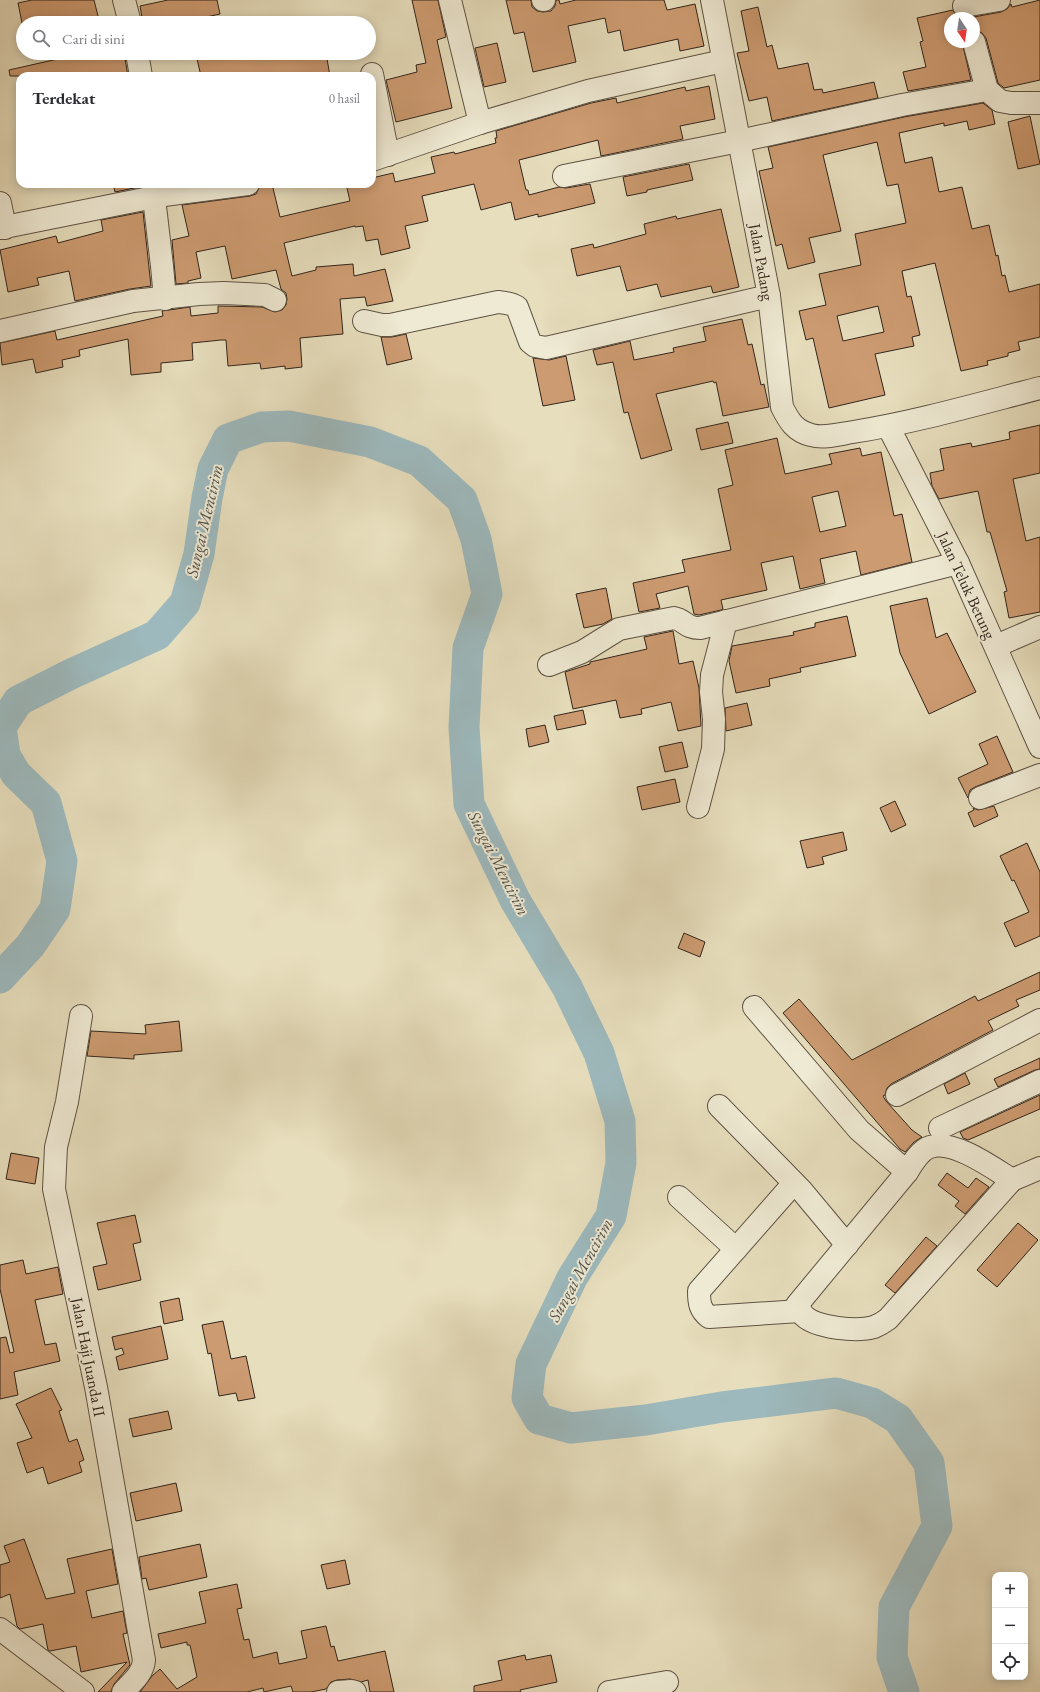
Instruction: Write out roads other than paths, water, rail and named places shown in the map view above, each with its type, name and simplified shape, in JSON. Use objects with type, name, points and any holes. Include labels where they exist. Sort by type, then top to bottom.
[{"type":"street","points":[[124,0],[128,16]]},
{"type":"street","points":[[450,0],[480,123]]},
{"type":"street","name":"Jalan Padang","points":[[712,0],[769,296],[782,407],[790,423],[800,431],[812,436],[828,436],[888,426],[1040,388]]},
{"type":"street","points":[[965,8],[999,0]]},
{"type":"street","points":[[976,48],[987,90],[1000,101],[1040,104]]},
{"type":"street","points":[[138,60],[140,72]]},
{"type":"street","points":[[376,116],[380,158],[480,123],[588,92],[723,60]]},
{"type":"street","points":[[564,176],[739,141],[902,105],[987,90]]},
{"type":"street","points":[[0,203],[2,228],[160,192],[204,188]]},
{"type":"street","points":[[160,192],[164,299]]},
{"type":"street","points":[[0,331],[132,301],[164,299],[199,294],[231,293],[265,295],[275,300]]},
{"type":"street","points":[[364,321],[382,326],[390,325],[498,302],[507,303],[518,307],[530,342],[535,346],[546,348],[769,296]]},
{"type":"street","name":"Jalan Teluk Betung","points":[[888,426],[958,563],[1040,747]]},
{"type":"street","points":[[548,665],[573,656],[613,632],[626,628],[674,618],[679,619],[689,627],[694,628],[958,563]]},
{"type":"street","points":[[698,807],[713,749],[714,719],[711,692],[712,675],[726,621]]},
{"type":"street","points":[[996,646],[1040,627]]},
{"type":"street","points":[[980,798],[1040,775]]},
{"type":"street","points":[[754,1007],[859,1130],[907,1172]]},
{"type":"street","name":"Jalan Haji Juanda II","points":[[81,1016],[67,1102],[56,1147],[54,1189],[96,1387],[144,1660],[144,1667],[141,1672],[124,1692]]},
{"type":"street","points":[[897,1095],[1040,1020]]},
{"type":"street","points":[[940,1128],[1040,1081]]},
{"type":"street","points":[[719,1106],[794,1183],[847,1245]]},
{"type":"street","points":[[1012,1180],[955,1148],[941,1146],[929,1147],[917,1158],[798,1305],[800,1311],[810,1320],[836,1327],[862,1329],[875,1327],[888,1319],[1012,1180],[1040,1168]]},
{"type":"street","points":[[794,1183],[699,1291],[699,1300],[701,1309],[709,1317],[800,1311]]},
{"type":"street","points":[[679,1198],[736,1249]]},
{"type":"street","points":[[0,1629],[83,1692]]},
{"type":"street","points":[[609,1692],[667,1682]]},
{"type":"street","points":[[338,1692],[355,1692]]},
{"type":"waterway","name":"Sungai Mencirim","points":[[0,978],[30,946],[55,909],[62,861],[46,803],[16,774],[5,755],[1,727],[18,701],[71,674],[157,635],[185,603],[199,554],[207,498],[213,469],[228,439],[262,427],[289,426],[370,442],[419,461],[462,500],[476,539],[487,594],[468,648],[464,727],[469,804],[515,900],[567,987],[599,1053],[620,1121],[621,1163],[611,1216],[572,1278],[531,1364],[527,1398],[539,1419],[571,1428],[646,1420],[722,1407],[836,1393],[872,1403],[898,1419],[929,1463],[937,1526],[894,1607],[892,1657],[904,1692]]}]
